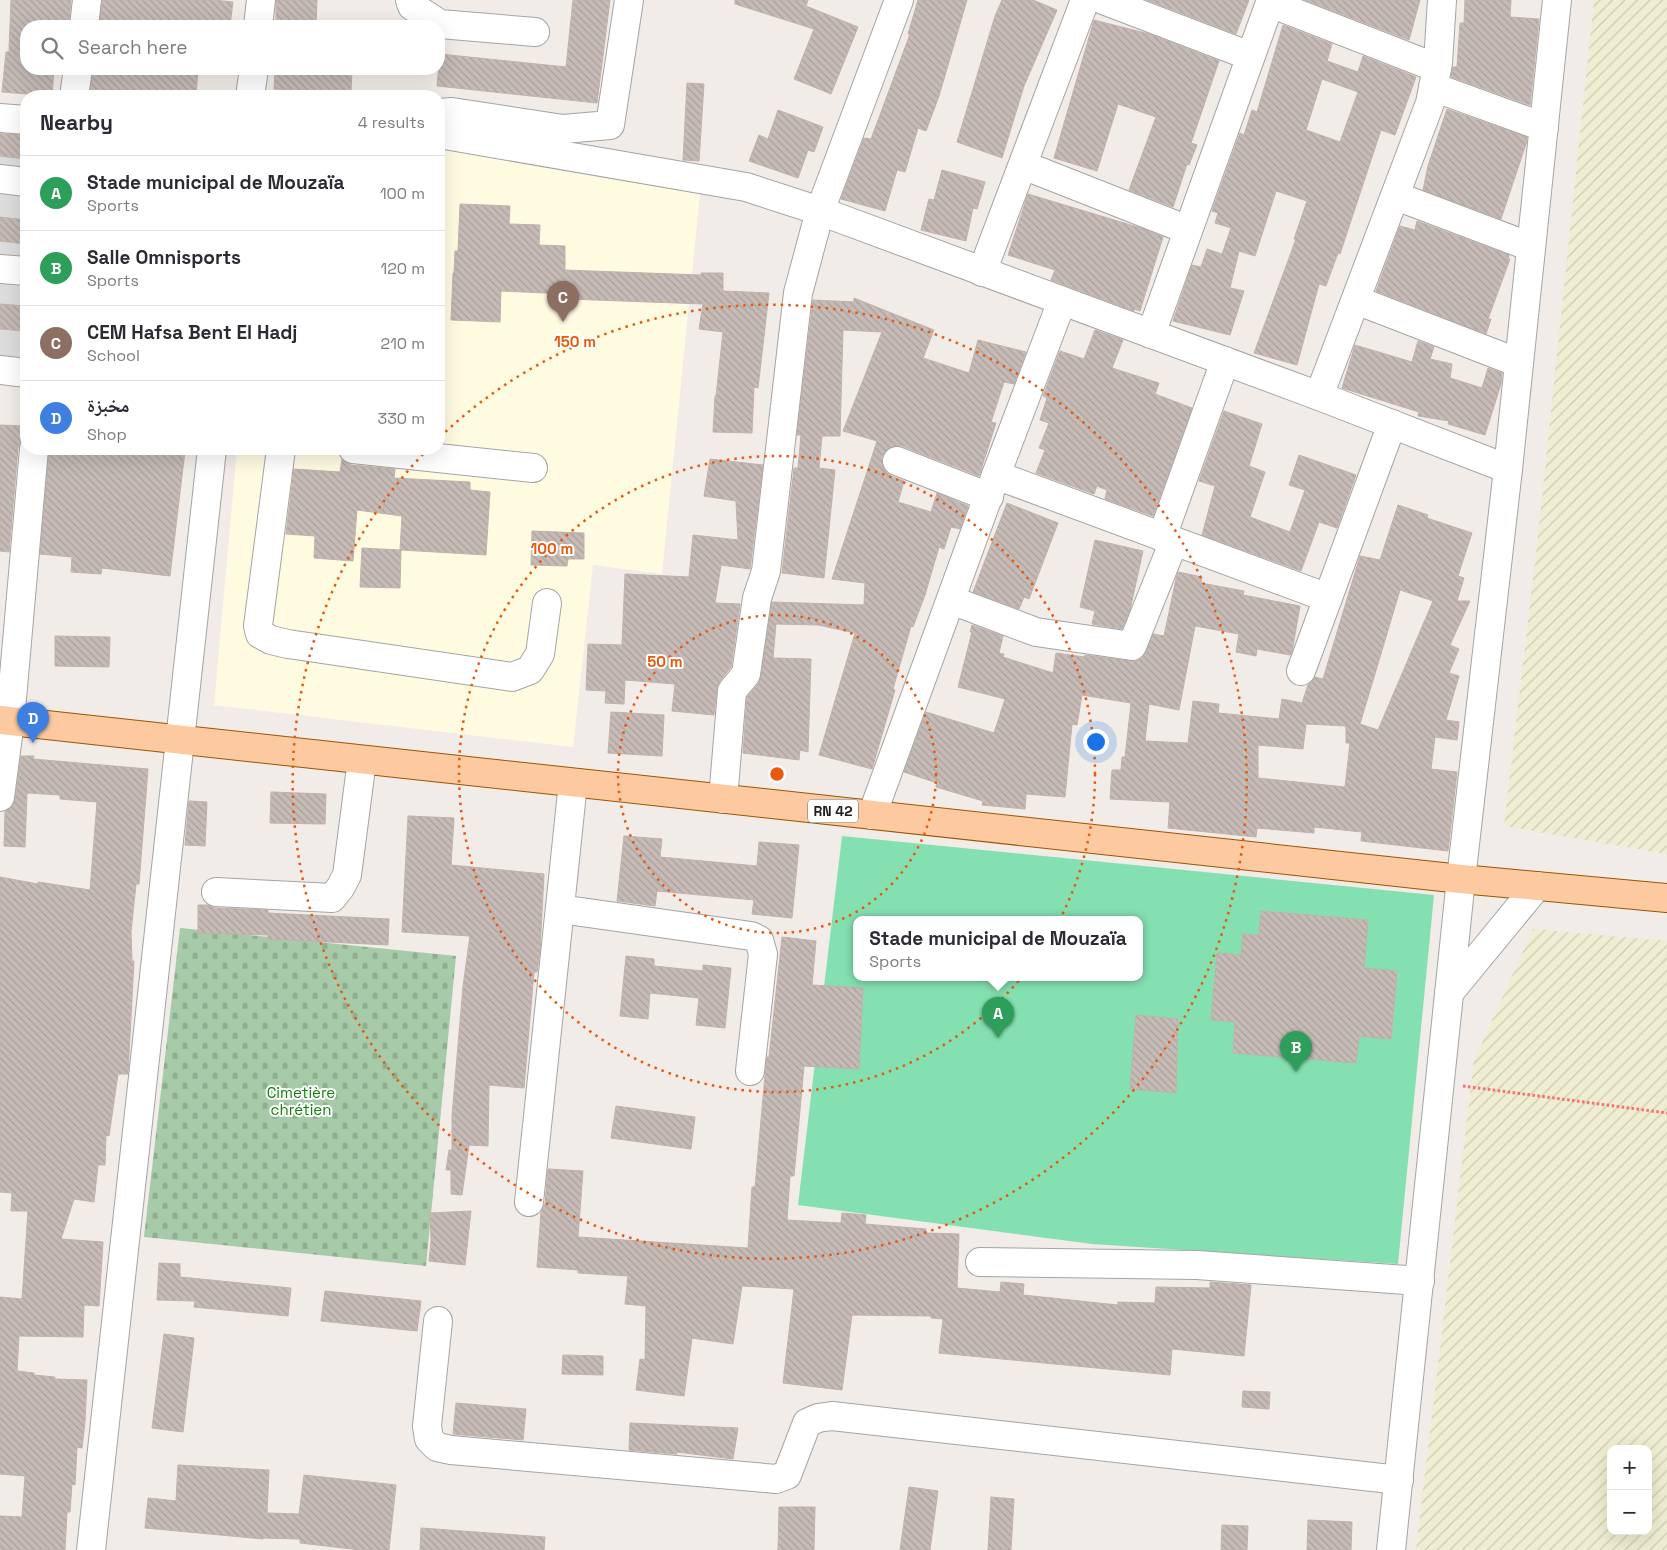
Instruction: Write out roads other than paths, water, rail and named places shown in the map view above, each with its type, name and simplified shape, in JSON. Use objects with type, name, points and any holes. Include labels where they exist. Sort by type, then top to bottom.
[{"type":"main road","name":"RN 42","points":[[5,721],[1461,879],[1667,898]]},
{"type":"street","points":[[85,20],[87,0]]},
{"type":"street","points":[[259,20],[261,0]]},
{"type":"street","points":[[410,0],[412,6],[434,20]]},
{"type":"street","points":[[445,113],[564,129],[610,125],[629,0]]},
{"type":"street","points":[[982,272],[1085,0]]},
{"type":"street","points":[[1103,0],[1250,56]]},
{"type":"street","points":[[1319,396],[1430,102],[1435,77],[1442,0]]},
{"type":"street","points":[[1391,1550],[1461,879],[1508,469],[1557,0]]},
{"type":"street","points":[[1151,334],[1271,2],[1544,127]]},
{"type":"street","points":[[723,799],[732,691],[746,674],[757,598],[766,571],[798,293],[820,211],[890,3]]},
{"type":"street","points":[[445,24],[535,32]]},
{"type":"street","points":[[75,90],[77,75]]},
{"type":"street","points":[[252,90],[254,75]]},
{"type":"street","points":[[0,118],[20,120]]},
{"type":"street","points":[[445,135],[746,187],[820,211],[1319,396],[1508,469]]},
{"type":"street","points":[[1023,165],[1188,230]]},
{"type":"street","points":[[0,179],[20,181]]},
{"type":"street","points":[[1396,196],[1532,247]]},
{"type":"street","points":[[0,269],[20,271]]},
{"type":"street","points":[[1356,300],[1519,363]]},
{"type":"street","points":[[872,815],[1062,301]]},
{"type":"street","points":[[951,600],[1036,632],[1132,646],[1225,361]]},
{"type":"street","points":[[0,370],[20,372]]},
{"type":"street","points":[[1301,671],[1392,424]]},
{"type":"street","points":[[0,797],[5,721],[33,455]]},
{"type":"street","points":[[91,1550],[211,455]]},
{"type":"street","points":[[280,455],[258,626],[260,634],[271,640],[288,644],[512,677],[530,670],[540,654],[548,603]]},
{"type":"street","points":[[409,455],[533,468]]},
{"type":"street","points":[[897,461],[993,486],[1168,539],[1328,598]]},
{"type":"street","points":[[216,892],[332,898],[347,875],[362,760]]},
{"type":"street","points":[[529,1202],[573,783]]},
{"type":"street","points":[[1449,993],[1537,886]]},
{"type":"street","points":[[560,909],[751,936],[759,940],[762,954],[750,1072]]},
{"type":"street","points":[[980,1262],[1197,1265],[1420,1281]]},
{"type":"street","points":[[438,1321],[427,1426],[429,1440],[437,1446],[451,1450],[776,1479],[787,1476],[807,1423],[818,1418],[832,1416],[1399,1480]]},
{"type":"place","name":"CEM Hafsa Bent El Hadj","points":[[563,322]]},
{"type":"place","name":"مخبزة","points":[[33,743]]},
{"type":"place","name":"Stade municipal de Mouzaïa","points":[[998,1038]]},
{"type":"place","name":"Salle Omnisports","points":[[1296,1072]]},
{"type":"park label","name":"Cimetière chrétien","points":[[301,1102]]}]
